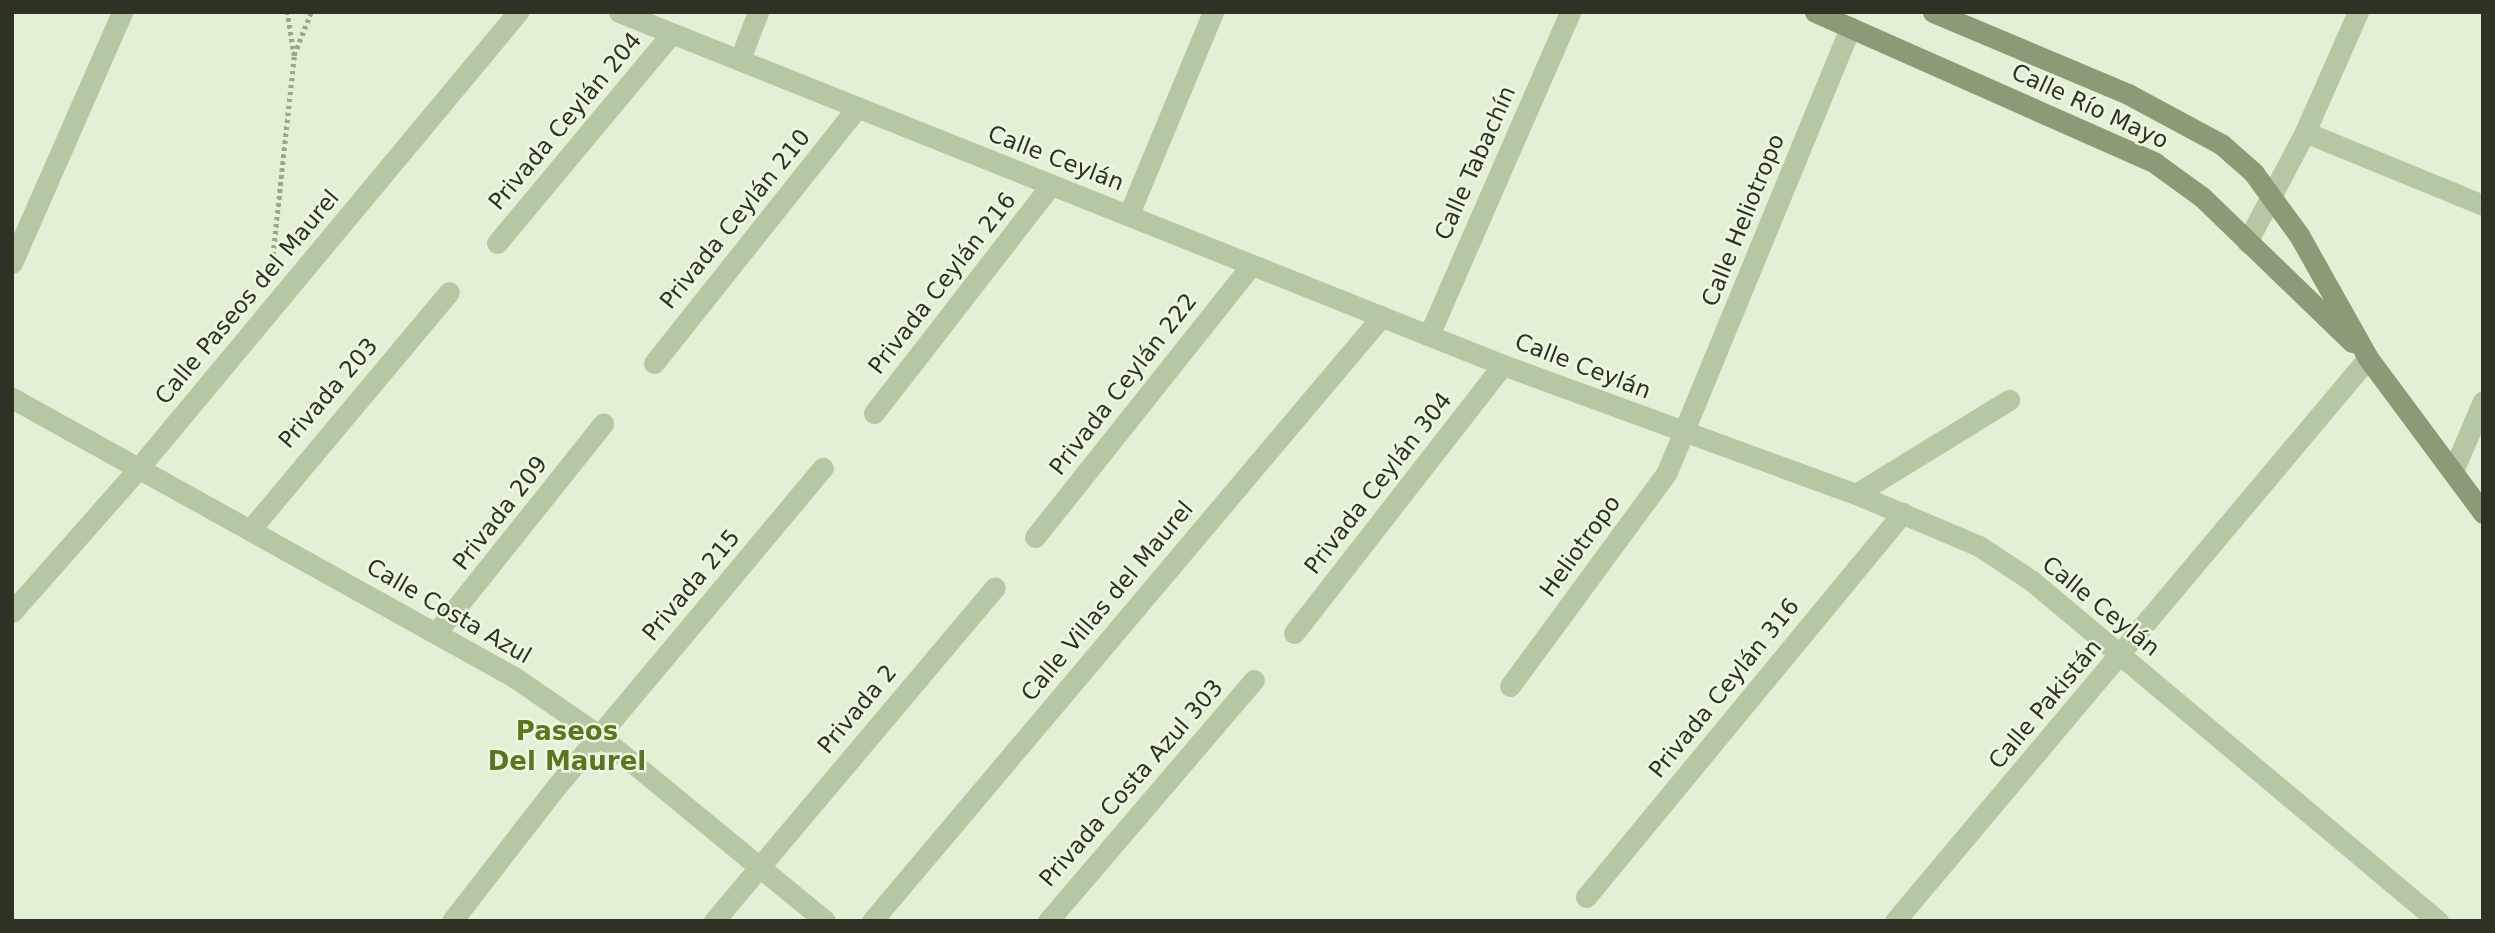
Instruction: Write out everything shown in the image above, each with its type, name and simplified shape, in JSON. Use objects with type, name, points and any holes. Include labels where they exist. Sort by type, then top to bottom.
[{"type":"street","points":[[12,263],[122,12]]},
{"type":"street","name":"Calle Paseos del Maurel","points":[[12,612],[137,470],[518,12]]},
{"type":"street","name":"Calle Ceylán","points":[[619,12],[1503,365],[1856,494],[1979,546],[2032,582],[2438,921]]},
{"type":"street","points":[[740,59],[758,12]]},
{"type":"street","points":[[1129,214],[1213,12]]},
{"type":"street","name":"Calle Tabachín","points":[[1429,335],[1570,12]]},
{"type":"street","name":"Calle Río Mayo","points":[[1815,12],[2155,163],[2202,197],[2368,358]]},
{"type":"street","name":"Calle Río Mayo","points":[[1933,12],[2180,120],[2221,144],[2253,172],[2272,198],[2368,358],[2483,513]]},
{"type":"street","points":[[2247,242],[2305,132],[2358,12]]},
{"type":"street","name":"Calle Heliotropo","points":[[1686,433],[1850,27]]},
{"type":"street","name":"Privada Ceylán 204","points":[[498,243],[672,33]]},
{"type":"street","name":"Privada Ceylán 210","points":[[654,363],[857,108]]},
{"type":"street","points":[[2305,132],[2483,205]]},
{"type":"street","name":"Privada Ceylán 216","points":[[874,413],[1051,185]]},
{"type":"street","name":"Privada Ceylán 222","points":[[1035,537],[1251,264]]},
{"type":"street","name":"Privada 203","points":[[250,530],[449,292]]},
{"type":"street","name":"Calle Villas del Maurel","points":[[872,921],[1382,316]]},
{"type":"street","name":"Calle Pakistán","points":[[1902,918],[2368,358]]},
{"type":"street","name":"Privada Ceylán 304","points":[[1294,633],[1503,365]]},
{"type":"street","name":"Calle Costa Azul","points":[[12,398],[137,470],[514,677],[600,736],[825,921]]},
{"type":"street","points":[[1856,494],[2009,400]]},
{"type":"street","points":[[2453,471],[2483,401]]},
{"type":"street","name":"Privada 209","points":[[436,633],[603,424]]},
{"type":"street","name":"Heliotropo","points":[[1510,686],[1667,472],[1686,433]]},
{"type":"street","name":"Privada 215","points":[[452,921],[600,736],[823,468]]},
{"type":"street","name":"Privada Ceylán 316","points":[[1586,897],[1903,513]]},
{"type":"street","name":"Privada 2","points":[[714,921],[995,587]]},
{"type":"street","name":"Privada Costa Azul 303","points":[[1048,921],[1254,680]]},
{"type":"path","points":[[287,12],[294,56]]},
{"type":"path","points":[[266,316],[294,56],[311,12]]},
{"type":"district","name":"Paseos Del Maurel","points":[[567,747]]}]
